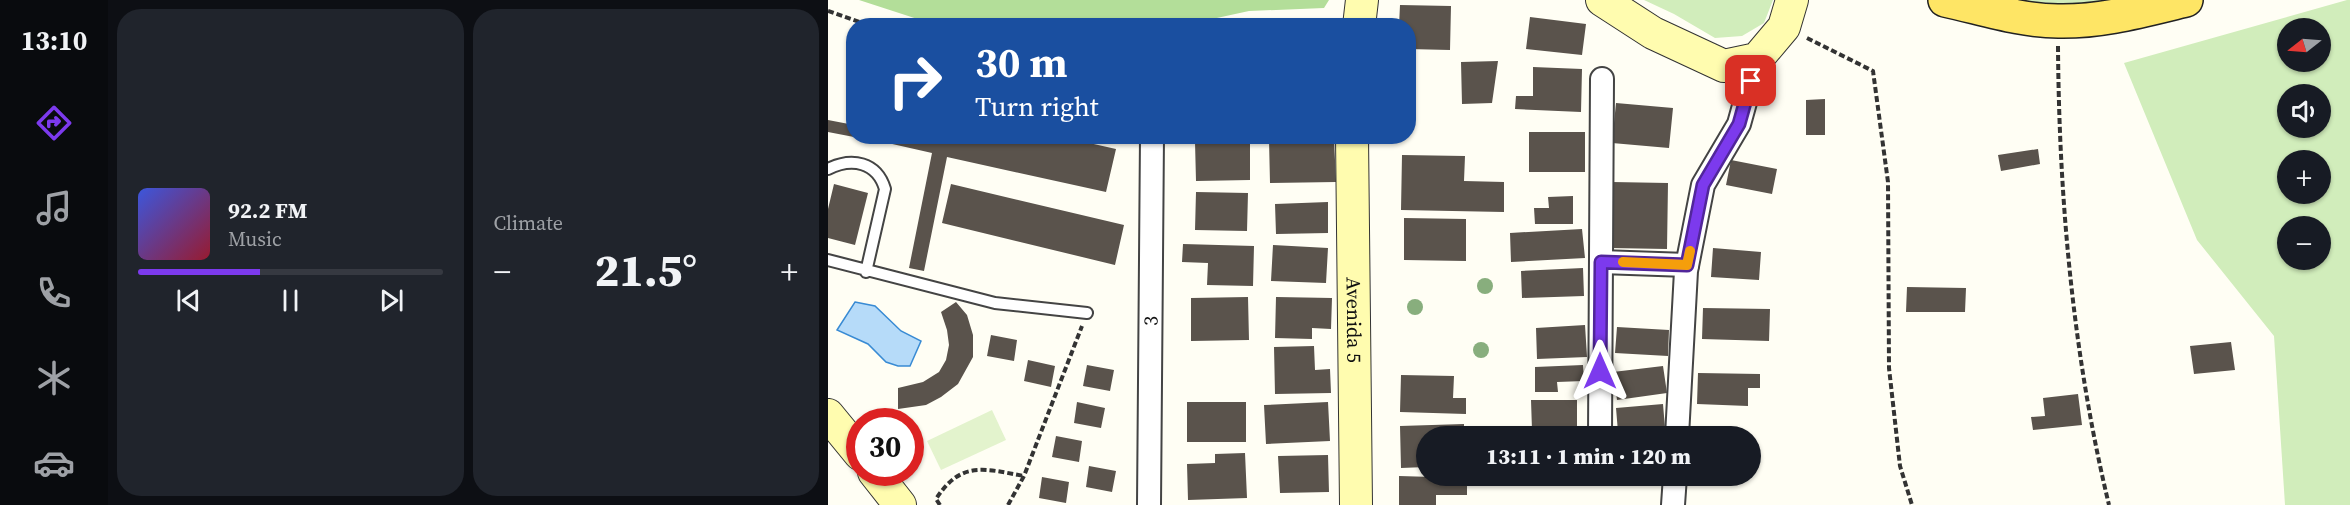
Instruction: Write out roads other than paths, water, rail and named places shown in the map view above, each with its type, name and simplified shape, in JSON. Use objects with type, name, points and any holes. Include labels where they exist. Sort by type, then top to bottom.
[{"type":"main road","points":[[1945,0],[2020,17],[2057,21],[2113,9],[2186,0]]},
{"type":"street","points":[[1360,18],[1362,0]]},
{"type":"street","points":[[1602,0],[1653,33],[1724,66],[1757,59]]},
{"type":"street","points":[[1678,426],[1687,265],[1703,185],[1739,124],[1757,59],[1788,14]]},
{"type":"street","points":[[1600,426],[1602,79]]},
{"type":"street","name":"3","points":[[1149,505],[1152,144]]},
{"type":"street","name":"Avenida 5","points":[[1352,144],[1356,505]]},
{"type":"street","points":[[1601,262],[1687,265]]},
{"type":"street","points":[[828,415],[846,437]]},
{"type":"street","points":[[885,486],[900,505]]},
{"type":"street","points":[[1673,505],[1674,486]]},
{"type":"lane","points":[[828,169],[845,163],[867,164],[882,179],[885,189],[866,272]]},
{"type":"lane","points":[[828,260],[866,272],[995,303],[1087,313]]},
{"type":"water","points":[[855,302],[875,306],[901,331],[921,341],[910,366],[898,366],[886,362],[868,344],[837,330]]}]
